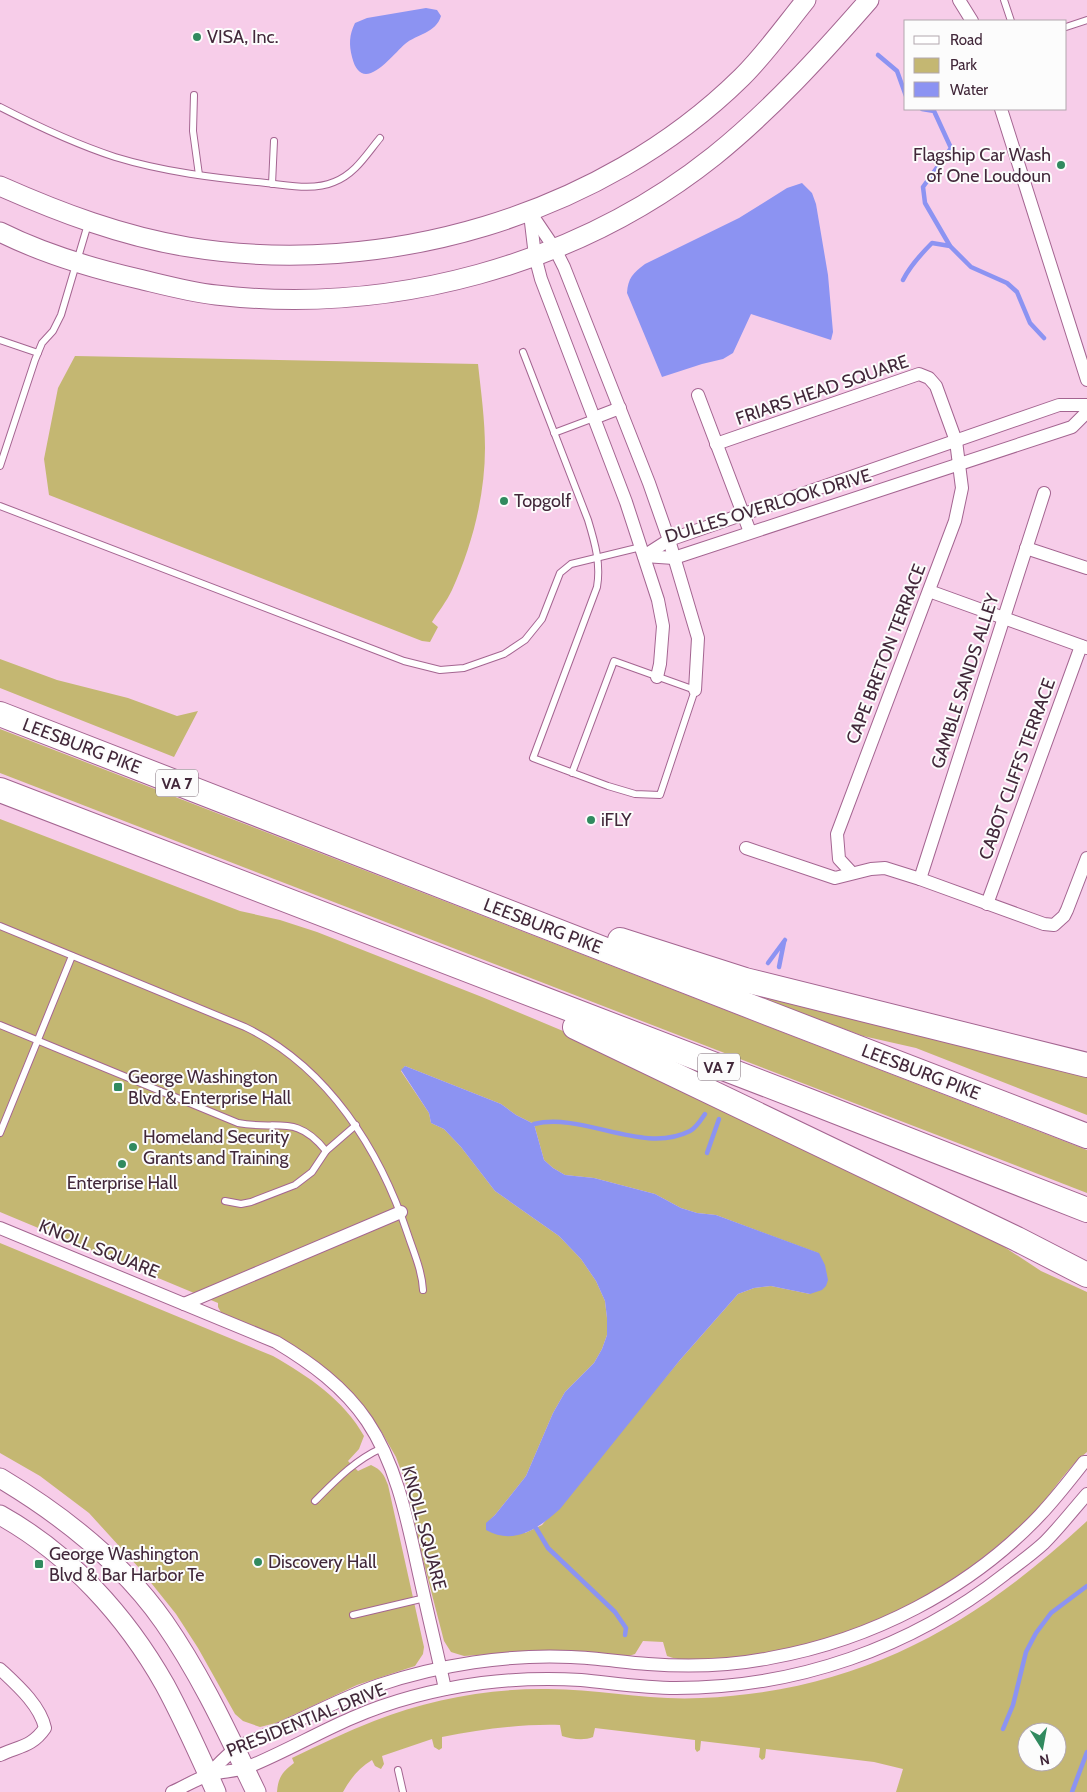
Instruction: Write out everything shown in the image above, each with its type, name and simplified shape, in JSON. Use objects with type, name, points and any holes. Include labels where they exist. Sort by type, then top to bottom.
[{"type":"highway","name":"LEESBURG PIKE","points":[[0,714],[1087,1136]]},
{"type":"highway","name":"VA 7","points":[[0,790],[1087,1210]]},
{"type":"highway","points":[[355,852],[744,980],[1087,1065]]},
{"type":"highway","points":[[350,925],[632,1054],[1017,1239],[1087,1275]]},
{"type":"main road","points":[[0,186],[88,222],[148,239],[232,253],[298,256],[337,254],[430,241],[530,212],[618,169],[670,137],[742,76],[774,43],[806,0]]},
{"type":"main road","points":[[0,232],[53,256],[76,263],[171,287],[215,295],[271,299],[319,299],[380,294],[464,278],[535,256],[597,230],[638,208],[713,157],[752,123],[814,62],[869,0]]},
{"type":"main road","points":[[0,1478],[51,1510],[76,1530],[124,1575],[146,1599],[164,1622],[215,1707],[256,1792]]},
{"type":"main road","points":[[0,1515],[53,1550],[88,1582],[120,1618],[164,1684],[198,1749],[216,1792]]},
{"type":"street","points":[[961,1],[971,20]]},
{"type":"street","points":[[1001,110],[1087,380]]},
{"type":"street","points":[[530,212],[556,248],[620,408],[669,540],[698,638],[694,690]]},
{"type":"street","points":[[530,212],[535,256],[540,278],[594,418],[643,552],[658,600],[663,626],[660,664],[657,676]]},
{"type":"street","name":"FRIARS HEAD SQUARE","points":[[716,444],[919,374],[929,378],[936,386],[956,441]]},
{"type":"street","points":[[698,394],[750,532]]},
{"type":"street","name":"DULLES OVERLOOK DRIVE","points":[[643,552],[669,540],[1059,405],[1087,405]]},
{"type":"street","points":[[594,418],[620,408]]},
{"type":"street","name":"DULLES OVERLOOK DRIVE","points":[[643,552],[674,558],[1072,428],[1087,412]]},
{"type":"street","name":"CAPE BRETON TERRACE","points":[[852,873],[839,860],[838,834],[929,591],[959,505],[962,488],[956,441]]},
{"type":"street","name":"GAMBLE SANDS ALLEY","points":[[920,880],[1044,493]]},
{"type":"street","points":[[1026,548],[1087,568]]},
{"type":"street","points":[[929,591],[1084,647]]},
{"type":"street","name":"CABOT CLIFFS TERRACE","points":[[987,904],[1084,647]]},
{"type":"street","points":[[746,848],[835,878],[871,869],[885,868],[1044,924],[1054,925],[1064,916],[1087,858]]},
{"type":"street","points":[[184,1304],[400,1212]]},
{"type":"street","name":"KNOLL SQUARE","points":[[0,1228],[276,1342],[304,1359],[328,1377],[351,1400],[367,1421],[382,1448],[398,1488],[445,1689]]},
{"type":"street","name":"PRESIDENTIAL DRIVE","points":[[208,1775],[236,1748],[348,1697],[409,1676],[441,1668],[505,1659],[538,1657],[570,1657],[668,1665],[735,1663],[768,1659],[831,1644],[863,1633],[951,1588],[978,1569],[1040,1516],[1084,1462],[1087,1462]]},
{"type":"street","name":"PRESIDENTIAL DRIVE","points":[[208,1775],[244,1768],[353,1717],[415,1695],[445,1689],[497,1682],[547,1679],[580,1680],[645,1687],[710,1687],[775,1679],[838,1663],[907,1636],[984,1590],[1043,1543],[1087,1494]]},
{"type":"street","points":[[0,1669],[24,1693],[39,1712],[43,1718],[45,1728],[38,1738],[28,1745],[0,1755]]},
{"type":"street","points":[[172,1792],[208,1775]]},
{"type":"lane","points":[[1004,0],[1011,20]]},
{"type":"lane","points":[[1067,27],[1087,20]]},
{"type":"lane","points":[[194,95],[193,131],[199,175]]},
{"type":"lane","points":[[0,106],[30,122],[108,154],[174,171],[272,184],[313,187],[332,183],[348,175],[360,164],[380,138]]},
{"type":"lane","points":[[272,184],[274,141]]},
{"type":"lane","points":[[0,466],[42,343],[53,331],[61,315],[88,222]]},
{"type":"lane","points":[[0,340],[38,353]]},
{"type":"lane","points":[[522,352],[588,520],[596,543],[600,572],[598,587],[534,758],[608,786],[636,794],[660,795],[694,690],[614,661],[572,772]]},
{"type":"lane","points":[[554,433],[594,418]]},
{"type":"lane","points":[[0,506],[404,661],[440,670],[464,668],[485,662],[504,654],[525,640],[542,619],[560,573],[571,564],[598,557],[643,552]]},
{"type":"lane","points":[[0,926],[245,1027],[293,1058],[335,1098],[356,1125],[374,1156],[400,1212],[419,1267],[423,1290]]},
{"type":"lane","points":[[0,1133],[72,956]]},
{"type":"lane","points":[[0,1025],[233,1122],[250,1126],[293,1126],[313,1137],[326,1151]]},
{"type":"lane","points":[[224,1201],[241,1204],[251,1202],[295,1185],[312,1172],[326,1151],[356,1125]]},
{"type":"lane","points":[[315,1501],[366,1455],[382,1448]]},
{"type":"lane","points":[[353,1615],[425,1598]]},
{"type":"lane","points":[[398,1770],[403,1792]]},
{"type":"green space","name":"Topgolf","points":[[75,356],[478,364],[484,416],[485,448],[480,502],[466,556],[450,594],[432,622],[438,627],[430,642],[422,641],[49,495],[44,459],[58,388]]},
{"type":"green space","points":[[0,659],[57,680],[128,698],[177,716],[198,711],[174,757],[0,688]]},
{"type":"green space","points":[[0,729],[1087,1150],[1087,1193],[0,773]]},
{"type":"green space","points":[[0,819],[240,911],[280,920],[317,932],[482,997],[625,1057],[983,1233],[1041,1271],[1087,1292],[1087,1452],[1068,1471],[1028,1518],[990,1552],[961,1574],[895,1612],[823,1641],[748,1657],[712,1659],[684,1660],[672,1658],[667,1656],[663,1642],[643,1641],[635,1654],[629,1656],[547,1650],[464,1656],[451,1652],[444,1641],[422,1556],[407,1487],[396,1457],[362,1404],[342,1385],[223,1316],[218,1303],[0,1212]],"holes":[[[405,1066],[501,1104],[516,1115],[534,1124],[544,1160],[565,1175],[594,1178],[655,1194],[681,1208],[697,1213],[716,1215],[818,1253],[810,1294],[771,1286],[754,1288],[738,1294],[680,1360],[542,1525],[525,1533],[487,1523],[526,1476],[553,1413],[565,1392],[594,1363],[602,1349],[607,1335],[605,1301],[596,1281],[581,1259],[559,1236],[495,1191],[461,1147],[444,1129],[431,1123],[429,1113],[401,1071]]]},
{"type":"green space","points":[[726,985],[1087,1075],[1087,1115],[916,1048],[863,1036]]},
{"type":"green space","points":[[0,1243],[273,1356],[312,1381],[336,1400],[356,1423],[364,1436],[359,1449],[348,1461],[358,1471],[371,1465],[375,1467],[382,1473],[388,1485],[424,1647],[423,1654],[415,1666],[357,1685],[276,1723],[260,1727],[243,1721],[235,1714],[198,1648],[176,1614],[140,1569],[89,1513],[40,1476],[0,1453]]},
{"type":"green space","points":[[1087,1521],[1087,1792],[896,1792],[903,1769],[874,1762],[766,1749],[765,1758],[762,1760],[759,1757],[760,1748],[701,1741],[700,1750],[697,1752],[695,1740],[595,1728],[593,1737],[578,1739],[562,1736],[560,1725],[530,1725],[442,1737],[442,1748],[439,1750],[434,1747],[432,1739],[382,1756],[384,1764],[381,1769],[375,1766],[372,1760],[355,1774],[343,1792],[277,1792],[281,1776],[294,1763],[292,1758],[374,1721],[415,1707],[478,1694],[542,1689],[582,1690],[661,1698],[701,1698],[758,1693],[812,1682],[863,1667],[911,1647],[956,1622],[1001,1592],[1044,1559]]},
{"type":"water","points":[[426,8],[437,10],[441,16],[439,22],[431,30],[405,44],[377,70],[363,73],[357,68],[352,57],[350,44],[355,23],[367,18]]},
{"type":"water","points":[[802,183],[812,193],[816,204],[828,275],[833,332],[831,340],[751,314],[733,353],[723,359],[662,377],[627,293],[632,276],[645,264],[739,218],[787,188]]},
{"type":"water","points":[[405,1066],[501,1104],[516,1115],[534,1124],[544,1160],[565,1175],[594,1178],[655,1194],[681,1208],[697,1213],[716,1215],[819,1253],[825,1265],[828,1280],[826,1286],[822,1290],[810,1294],[771,1286],[754,1288],[738,1294],[680,1360],[560,1509],[544,1523],[526,1533],[506,1536],[496,1534],[486,1530],[486,1523],[495,1515],[526,1476],[553,1413],[565,1392],[594,1363],[602,1349],[607,1335],[605,1301],[596,1281],[581,1259],[559,1236],[495,1191],[461,1147],[444,1129],[431,1123],[429,1113],[401,1070]]},
{"type":"waterway","points":[[878,55],[897,71],[904,90]]},
{"type":"waterway","points":[[928,110],[934,111],[951,148],[923,187],[925,203],[950,246],[971,267],[1007,283],[1017,292],[1030,323],[1044,338]]},
{"type":"waterway","points":[[903,280],[932,243],[950,246]]},
{"type":"waterway","points":[[768,963],[785,940]]},
{"type":"waterway","points":[[779,967],[784,942]]},
{"type":"waterway","points":[[534,1124],[572,1123],[633,1136],[672,1137],[690,1131],[705,1114]]},
{"type":"waterway","points":[[707,1153],[719,1119]]},
{"type":"waterway","points":[[536,1528],[548,1548],[615,1612],[626,1628],[625,1635]]},
{"type":"waterway","points":[[1003,1729],[1013,1705],[1026,1652],[1036,1633],[1051,1613],[1087,1586]]},
{"type":"waterway","points":[[1072,1792],[1087,1752]]},
{"type":"place","name":"VISA, Inc.","points":[[197,37]]},
{"type":"place","name":"Flagship Car Wash of One Loudoun","points":[[1061,165]]},
{"type":"place","name":"Topgolf","points":[[504,501]]},
{"type":"place","name":"iFLY","points":[[591,820]]},
{"type":"place","name":"George Washington Blvd & Enterprise Hall","points":[[118,1087]]},
{"type":"place","name":"Homeland Security Grants and Training","points":[[133,1147]]},
{"type":"place","name":"Enterprise Hall","points":[[122,1164]]},
{"type":"place","name":"Discovery Hall","points":[[258,1562]]},
{"type":"place","name":"George Washington Blvd & Bar Harbor Te","points":[[39,1564]]}]
